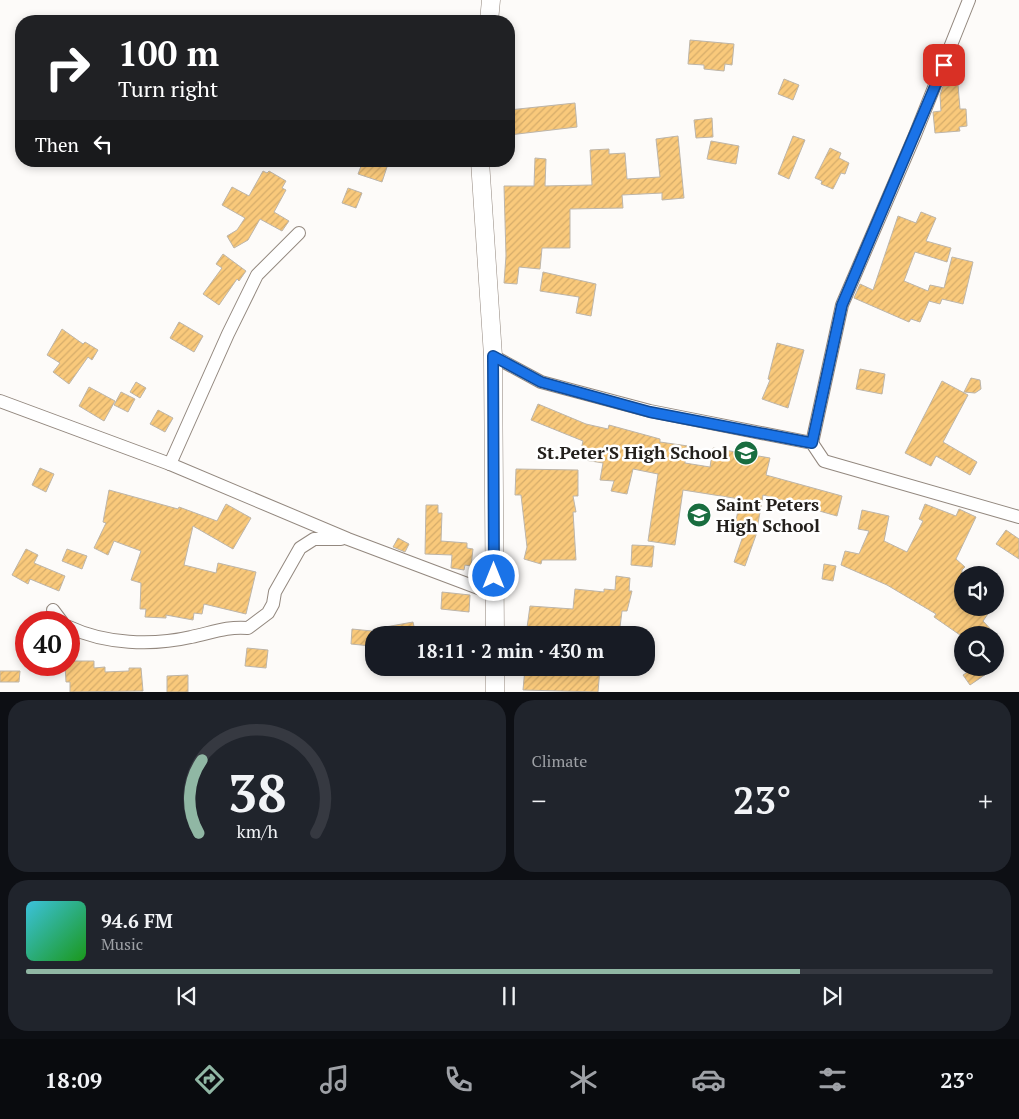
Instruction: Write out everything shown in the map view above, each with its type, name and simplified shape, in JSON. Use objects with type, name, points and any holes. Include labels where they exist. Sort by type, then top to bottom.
[{"type":"street","points":[[490,15],[491,0]]},
{"type":"street","points":[[812,443],[842,305],[915,135],[969,0]]},
{"type":"street","points":[[480,167],[493,356],[495,626]]},
{"type":"street","points":[[170,464],[228,334],[258,275],[299,233]]},
{"type":"street","points":[[493,356],[541,382],[650,412],[812,443],[824,461],[1019,516]]},
{"type":"street","points":[[0,401],[170,464],[348,539],[494,594]]},
{"type":"street","points":[[80,631],[100,637],[142,642],[190,638],[231,626],[248,628],[268,613],[273,604],[275,592],[294,556],[305,543],[314,539],[348,539]]},
{"type":"street","points":[[495,676],[495,692]]},
{"type":"building","points":[[690,40],[734,44],[732,65],[725,64],[724,71],[704,69],[704,65],[688,64]]},
{"type":"building","points":[[784,79],[799,85],[793,100],[778,94]]},
{"type":"building","points":[[958,85],[960,109],[966,109],[967,126],[959,127],[960,131],[935,133],[933,112],[941,111],[940,95],[943,86]]},
{"type":"building","points":[[575,103],[577,127],[515,134],[515,109]]},
{"type":"building","points":[[712,118],[713,137],[696,138],[694,120]]},
{"type":"building","points":[[678,136],[684,198],[662,200],[662,193],[622,195],[623,208],[570,209],[570,248],[542,248],[540,269],[519,267],[517,284],[504,283],[506,256],[504,186],[534,186],[535,158],[546,159],[545,186],[592,185],[590,150],[609,149],[609,154],[625,153],[627,179],[660,177],[656,139]]},
{"type":"building","points":[[793,136],[805,140],[789,179],[778,174]]},
{"type":"building","points":[[711,141],[739,146],[736,164],[707,159]]},
{"type":"building","points":[[830,148],[841,153],[839,158],[849,163],[845,174],[841,173],[833,189],[821,184],[822,181],[815,178]]},
{"type":"building","points":[[361,167],[387,167],[382,182],[358,174]]},
{"type":"building","points":[[263,171],[267,173],[269,171],[286,181],[282,188],[286,190],[274,212],[289,221],[282,231],[260,219],[248,240],[234,248],[227,236],[237,230],[245,218],[222,205],[232,187],[249,196]]},
{"type":"building","points":[[348,188],[362,193],[356,208],[342,203]]},
{"type":"building","points":[[921,212],[936,218],[926,241],[951,248],[947,262],[915,252],[904,281],[928,291],[930,285],[944,288],[952,257],[973,262],[963,304],[942,299],[940,304],[929,301],[920,322],[911,319],[909,322],[854,298],[860,284],[873,290],[898,216],[916,223]]},
{"type":"building","points":[[223,254],[246,271],[239,281],[237,279],[219,305],[203,294],[222,268],[216,264]]},
{"type":"building","points":[[543,272],[596,284],[591,316],[576,313],[579,297],[540,291]]},
{"type":"building","points":[[179,322],[203,336],[194,352],[170,338]]},
{"type":"building","points":[[62,329],[83,344],[85,342],[98,350],[92,360],[88,357],[69,384],[53,372],[60,363],[47,355]]},
{"type":"building","points":[[777,343],[804,350],[788,408],[762,399],[770,380],[768,379]]},
{"type":"building","points":[[860,369],[885,374],[882,394],[856,389]]},
{"type":"building","points":[[971,378],[980,380],[981,389],[975,393],[964,392]]},
{"type":"building","points":[[942,381],[968,395],[943,442],[977,462],[970,475],[936,456],[931,466],[905,453]]},
{"type":"building","points":[[136,382],[146,388],[140,398],[130,392]]},
{"type":"building","points":[[89,387],[115,401],[104,421],[79,406]]},
{"type":"building","points":[[121,392],[135,399],[128,412],[114,405]]},
{"type":"building","points":[[538,404],[586,424],[608,429],[609,425],[660,439],[660,442],[688,446],[685,463],[710,467],[713,448],[770,458],[766,475],[842,496],[837,516],[763,495],[756,535],[745,566],[734,562],[744,533],[734,532],[740,499],[683,490],[675,545],[648,541],[658,474],[633,469],[627,494],[611,491],[614,481],[600,480],[603,463],[579,459],[583,441],[531,420]]},
{"type":"building","points":[[158,410],[173,418],[165,432],[150,424]]},
{"type":"building","points":[[40,468],[54,474],[46,492],[32,485]]},
{"type":"building","points":[[516,469],[578,470],[578,496],[573,496],[576,512],[573,512],[576,560],[542,560],[541,564],[524,559],[527,547],[521,495],[515,495]]},
{"type":"building","points":[[109,490],[178,509],[179,507],[217,521],[226,504],[251,518],[233,549],[193,526],[184,565],[216,573],[218,563],[256,572],[246,614],[204,604],[202,614],[194,613],[193,620],[166,615],[166,618],[145,617],[146,609],[140,609],[141,583],[131,580],[141,551],[114,541],[108,555],[94,548],[106,523],[103,522]]},
{"type":"building","points":[[925,504],[956,516],[959,509],[976,517],[956,559],[964,566],[954,566],[954,616],[986,616],[983,621],[988,626],[954,626],[954,631],[934,617],[936,614],[887,585],[841,565],[845,551],[859,554],[869,531],[858,529],[862,510],[889,516],[884,541],[907,552],[923,521],[919,519]]},
{"type":"building","points":[[426,505],[438,505],[438,513],[442,513],[441,541],[467,543],[467,548],[473,549],[471,566],[465,565],[464,570],[451,568],[452,555],[425,554]]},
{"type":"building","points":[[1006,530],[1019,539],[1019,559],[996,544]]},
{"type":"building","points":[[398,538],[409,544],[405,552],[393,547]]},
{"type":"building","points":[[632,545],[654,546],[652,567],[631,565]]},
{"type":"building","points":[[26,549],[38,555],[34,563],[65,576],[59,591],[30,579],[28,584],[12,575]]},
{"type":"building","points":[[67,549],[87,556],[82,569],[62,561]]},
{"type":"building","points":[[824,564],[836,566],[833,581],[822,579]]},
{"type":"building","points":[[616,576],[630,578],[629,591],[632,591],[627,611],[622,611],[620,626],[527,626],[530,606],[573,609],[575,589],[604,592],[604,589],[615,590]]},
{"type":"building","points":[[442,592],[470,595],[469,612],[441,609]]},
{"type":"building","points":[[413,622],[414,626],[391,626]]},
{"type":"building","points":[[352,629],[365,630],[365,645],[351,644]]},
{"type":"building","points":[[247,648],[268,650],[266,668],[245,666]]},
{"type":"building","points":[[80,661],[94,661],[94,668],[105,667],[105,672],[129,671],[129,668],[141,668],[143,691],[70,692],[70,682],[66,682],[66,676],[80,676]]},
{"type":"building","points":[[0,671],[15,671],[15,676],[20,676],[19,682],[0,682]]},
{"type":"building","points":[[188,675],[188,692],[167,692],[167,676]]},
{"type":"building","points":[[524,676],[599,676],[598,692],[523,690]]},
{"type":"building","points":[[964,676],[983,676],[970,685]]},
{"type":"place","name":"St.Peter'S High School","points":[[746,453]]},
{"type":"place","name":"Saint Peters High School","points":[[699,515]]},
{"type":"route","points":[[494,576],[493,356],[541,382],[650,412],[812,443],[842,305],[944,65]]}]
